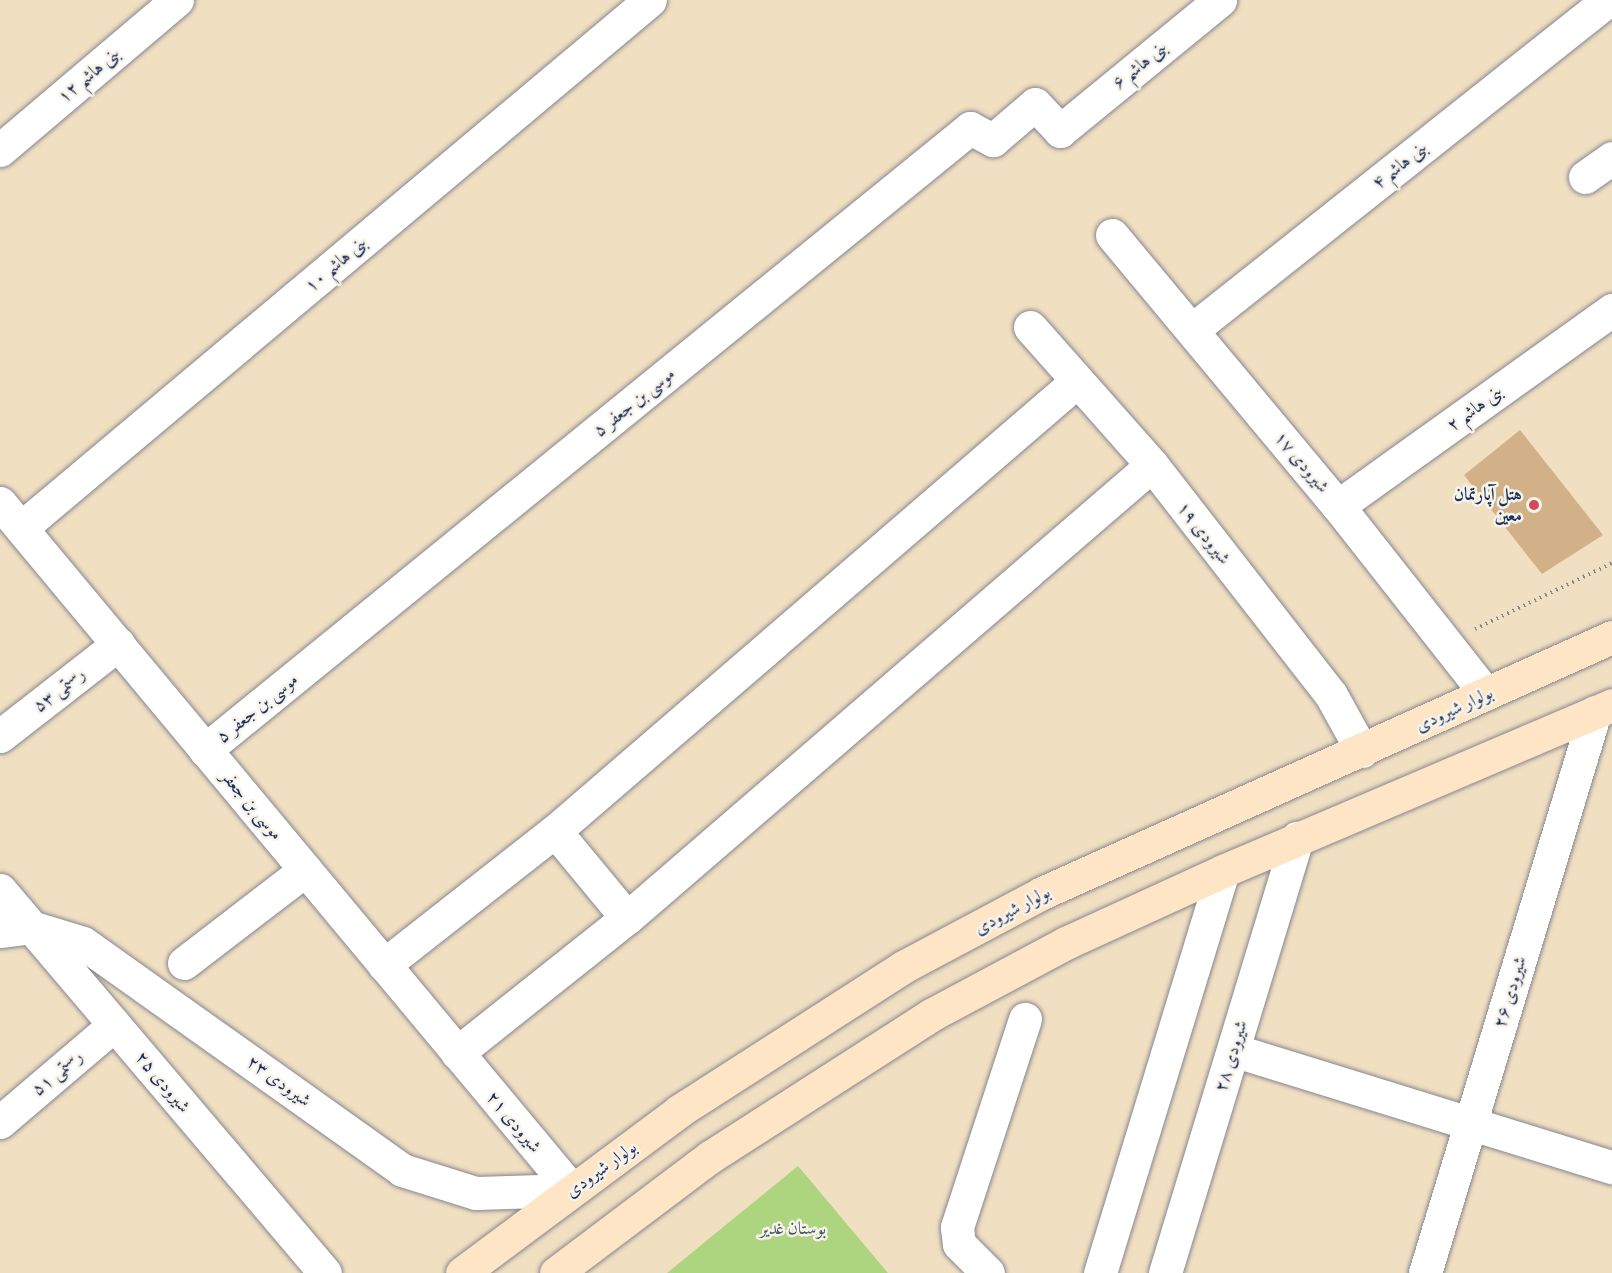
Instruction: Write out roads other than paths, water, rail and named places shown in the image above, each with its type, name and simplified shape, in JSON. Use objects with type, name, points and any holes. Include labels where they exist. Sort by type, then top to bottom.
[{"type":"main road","name":"بولوار شیرودی","points":[[462,1273],[679,1111],[903,967],[1063,884],[1612,637]]},
{"type":"main road","points":[[556,1273],[710,1157],[931,1016],[1066,943],[1297,838],[1604,708]]},
{"type":"street","name":"بنی هاشم ۱۲","points":[[0,150],[177,0]]},
{"type":"street","name":"بنی هاشم ۱۰","points":[[21,528],[650,0]]},
{"type":"street","name":"بنی هاشم ۶","points":[[1060,131],[1220,0]]},
{"type":"street","name":"بنی هاشم ۴","points":[[1192,330],[1608,0]]},
{"type":"street","name":"موسی بن جعفر ۵","points":[[205,750],[970,128],[993,140],[1035,104],[1060,131]]},
{"type":"street","points":[[1586,177],[1612,158]]},
{"type":"street","name":"شیرودی ۱۷","points":[[1112,235],[1338,506],[1486,694]]},
{"type":"street","name":"بنی هاشم ۲","points":[[1338,506],[1612,310]]},
{"type":"street","name":"شیرودی ۱۹","points":[[1030,327],[1152,465],[1331,696],[1362,751]]},
{"type":"street","points":[[384,965],[555,831],[1077,381]]},
{"type":"street","points":[[457,1053],[627,918],[1152,465]]},
{"type":"street","name":"موسی بن جعفر","points":[[0,503],[457,1053]]},
{"type":"street","name":"رستمی ۵۳","points":[[0,736],[118,644]]},
{"type":"street","name":"شیرودی ۲۶","points":[[1425,1273],[1604,708]]},
{"type":"street","points":[[555,831],[627,918]]},
{"type":"street","name":"شیرودی ۲۸","points":[[1165,1273],[1297,838]]},
{"type":"street","points":[[184,963],[305,870]]},
{"type":"street","points":[[1100,1273],[1223,871]]},
{"type":"street","name":"شیرودی ۲۵","points":[[0,890],[16,929],[114,1025],[325,1273]]},
{"type":"street","name":"شیرودی ۲۳","points":[[16,929],[83,943],[402,1170],[476,1193],[572,1190]]},
{"type":"street","points":[[988,1273],[959,1244],[957,1227],[1025,1019]]},
{"type":"street","name":"رستمی ۵۱","points":[[0,1122],[114,1025]]},
{"type":"street","points":[[1233,1050],[1612,1167]]},
{"type":"street","name":"شیرودی ۲۱","points":[[457,1053],[572,1190]]},
{"type":"place","name":"هتل آپارتمان معین","points":[[1534,505]]},
{"type":"park label","name":"بوستان غدیر","points":[[793,1228]]}]
